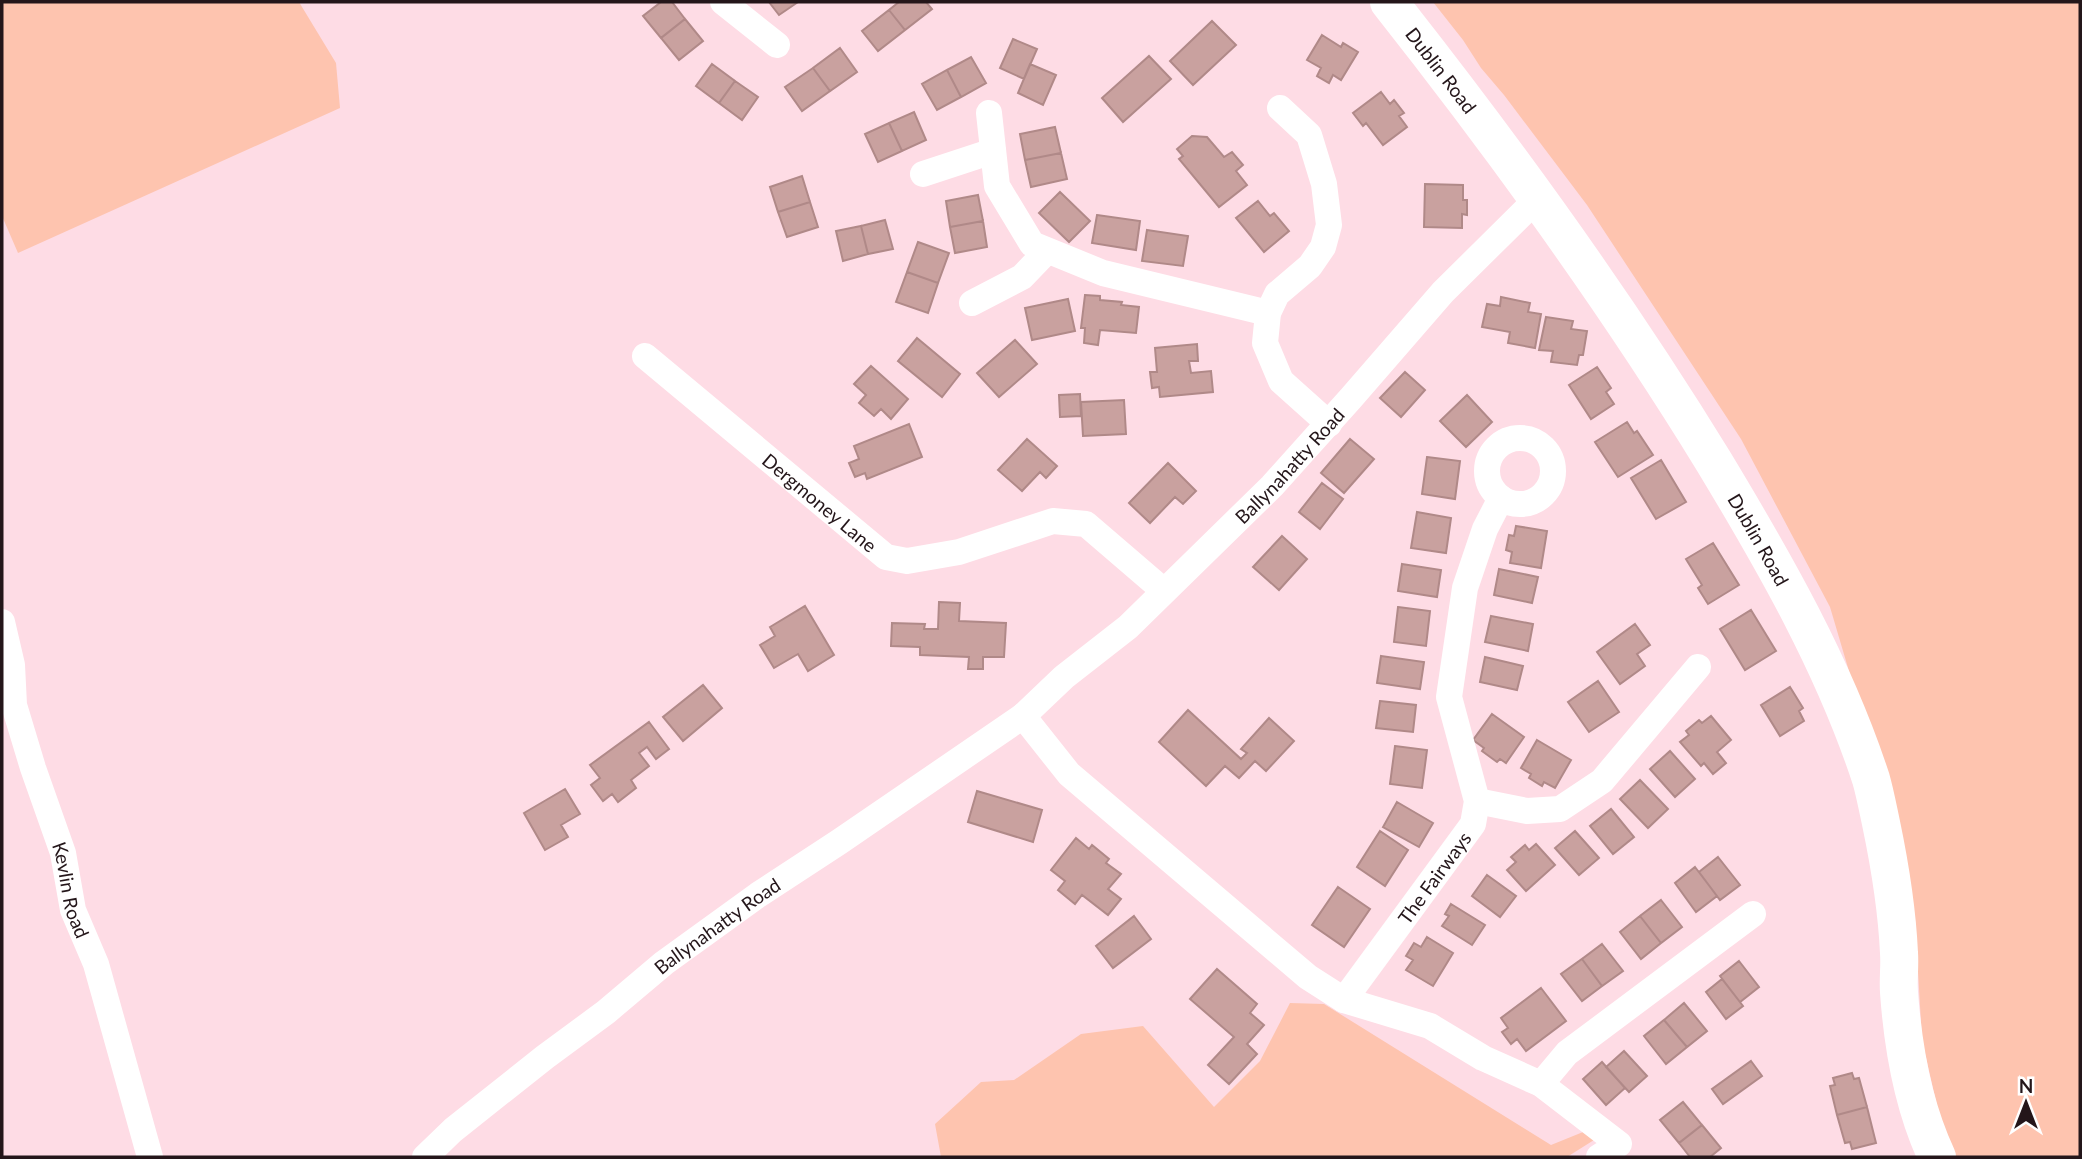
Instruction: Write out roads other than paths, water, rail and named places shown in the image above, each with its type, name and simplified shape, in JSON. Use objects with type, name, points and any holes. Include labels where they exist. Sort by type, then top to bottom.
[{"type":"street","points":[[723,2],[777,46]]},
{"type":"street","name":"Dublin Road","points":[[1389,2],[1538,198],[1664,380],[1773,561],[1808,628],[1838,694],[1871,780],[1885,844],[1896,915],[1900,956],[1899,990],[1912,1086],[1937,1157]]},
{"type":"street","points":[[1280,108],[1309,135],[1324,184],[1329,225],[1323,247],[1310,266],[1277,294],[1268,313],[1265,343],[1281,381],[1329,424]]},
{"type":"street","points":[[989,113],[997,186],[1032,244],[1103,273],[1268,313]]},
{"type":"street","points":[[923,174],[993,151]]},
{"type":"street","name":"Ballynahatty Road","points":[[425,1157],[464,1122],[606,1012],[664,963],[758,895],[1023,716],[1064,677],[1128,627],[1272,486],[1443,292],[1538,198]]},
{"type":"street","points":[[972,303],[1022,277],[1047,251]]},
{"type":"street","name":"Dergmoney Lane","points":[[645,356],[886,557],[907,561],[958,552],[1053,521],[1086,524],[1164,591]]},
{"type":"street","points":[[1501,498],[1485,529],[1465,588],[1449,697],[1478,801],[1527,811],[1560,808],[1602,780],[1698,667]]},
{"type":"street","name":"Kevlin Road","points":[[2,622],[12,665],[15,705],[33,768],[64,853],[74,910],[96,964],[150,1157]]},
{"type":"street","points":[[1023,716],[1073,778],[1308,977],[1345,1000],[1430,1026],[1483,1058],[1541,1084],[1619,1144],[1599,1157]]},
{"type":"street","name":"The Fairways","points":[[1345,1000],[1473,824],[1478,801]]},
{"type":"street","points":[[1541,1084],[1567,1053],[1752,914]]}]
